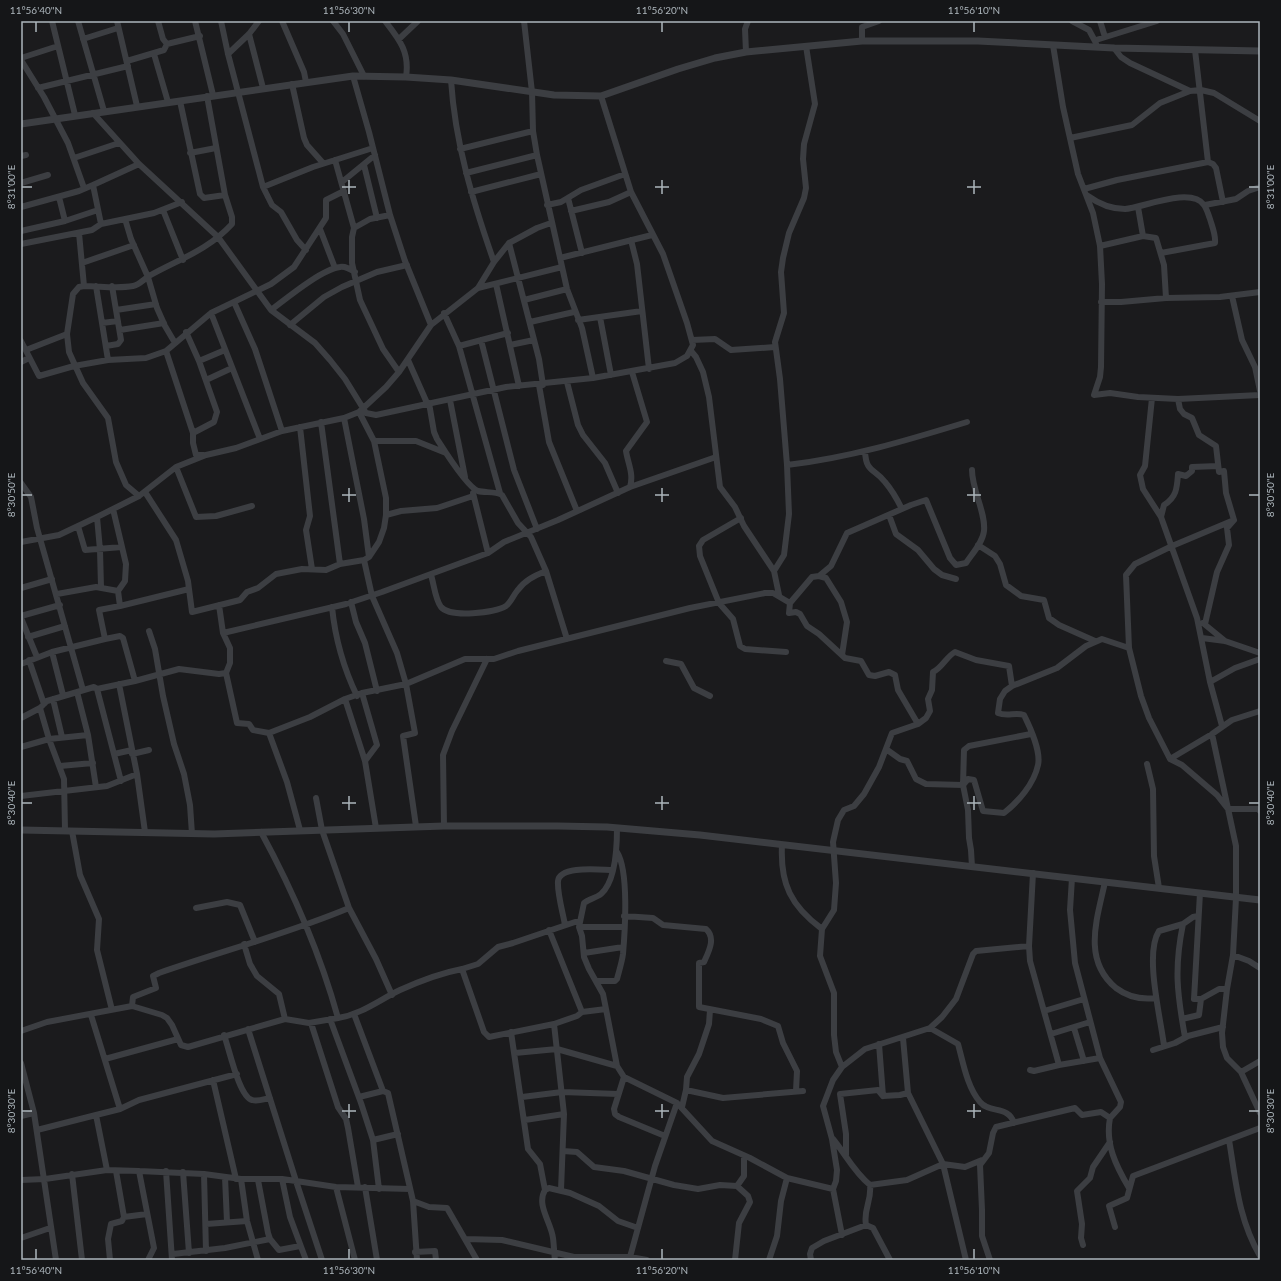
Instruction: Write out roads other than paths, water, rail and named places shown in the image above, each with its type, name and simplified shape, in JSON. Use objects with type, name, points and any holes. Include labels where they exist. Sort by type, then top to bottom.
[{"type":"street","points":[[52,21],[76,116]]},
{"type":"street","points":[[78,21],[104,111]]},
{"type":"street","points":[[117,21],[137,106]]},
{"type":"street","points":[[158,21],[163,38],[167,44]]},
{"type":"street","points":[[139,496],[126,485],[116,462],[108,418],[95,402],[74,366],[69,352],[67,334],[73,294],[78,287],[136,285],[148,277],[197,253],[232,224],[216,148],[210,95],[200,36],[195,21]]},
{"type":"street","points":[[221,21],[228,54],[249,128],[263,187],[272,205],[280,212],[297,240],[306,250]]},
{"type":"street","points":[[228,54],[249,34],[259,21]]},
{"type":"street","points":[[282,21],[304,72],[306,82]]},
{"type":"street","points":[[333,21],[343,34],[364,76]]},
{"type":"street","points":[[385,21],[399,39],[408,64],[406,77]]},
{"type":"street","points":[[399,39],[418,21]]},
{"type":"street","points":[[524,21],[532,92],[533,131],[537,155],[567,289],[578,320],[593,378]]},
{"type":"street","points":[[746,52],[745,28],[748,21]]},
{"type":"street","points":[[862,41],[861,24],[879,21]]},
{"type":"street","points":[[1072,21],[1089,30],[1096,44]]},
{"type":"street","points":[[1100,21],[1105,36]]},
{"type":"street","points":[[1096,44],[1105,36],[1157,21]]},
{"type":"street","points":[[84,39],[118,28]]},
{"type":"street","points":[[249,34],[263,88]]},
{"type":"street","points":[[38,88],[128,64],[164,50],[167,44],[200,36]]},
{"type":"street","points":[[21,124],[137,106],[180,101],[210,95],[353,76],[451,80],[532,92],[572,96],[601,96],[678,69],[715,58],[746,52],[862,41],[978,41],[1053,45],[1096,44],[1114,48],[1260,51]]},
{"type":"street","points":[[1053,45],[1063,107],[1078,174],[1088,196],[1100,246],[1102,284],[1100,378],[1094,395],[1110,393],[1152,398],[1178,399],[1260,396]]},
{"type":"street","points":[[58,46],[21,59],[55,118],[74,158],[84,188]]},
{"type":"street","points":[[774,571],[784,555],[789,514],[788,465],[780,380],[774,347],[784,312],[781,272],[783,258],[789,233],[804,198],[806,188],[803,159],[804,144],[814,104],[806,46]]},
{"type":"street","points":[[1114,48],[1121,57],[1130,63],[1190,90],[1201,90],[1222,97],[1242,112],[1260,121]]},
{"type":"street","points":[[1195,50],[1201,90],[1208,162]]},
{"type":"street","points":[[154,54],[168,102]]},
{"type":"street","points":[[353,76],[390,215],[406,265],[431,325]]},
{"type":"street","points":[[451,80],[453,109],[460,149],[471,192],[494,262]]},
{"type":"street","points":[[292,84],[306,145],[323,163]]},
{"type":"street","points":[[1070,138],[1132,125],[1160,104],[1190,90]]},
{"type":"street","points":[[361,410],[366,413],[376,415],[494,390],[519,386],[567,382],[649,369],[682,361],[691,351],[692,340],[663,254],[631,192],[601,96]]},
{"type":"street","points":[[180,101],[190,153],[201,196],[225,195]]},
{"type":"street","points":[[93,113],[139,164],[182,202],[218,237],[256,292],[271,310],[315,343],[345,380],[361,410],[374,441],[385,488],[386,514],[379,542],[366,558],[340,564],[326,570],[302,569],[276,574],[258,588],[247,592],[240,600],[192,612],[188,581],[176,540],[145,492]]},
{"type":"street","points":[[460,149],[533,131]]},
{"type":"street","points":[[74,158],[120,143]]},
{"type":"street","points":[[190,153],[216,148]]},
{"type":"street","points":[[263,187],[323,163],[373,148]]},
{"type":"street","points":[[342,182],[375,155]]},
{"type":"street","points":[[466,173],[537,155]]},
{"type":"street","points":[[335,160],[354,228],[352,237],[352,263],[360,300],[369,322],[383,349],[399,372]]},
{"type":"street","points":[[1084,189],[1116,180],[1208,162],[1213,164],[1216,168],[1223,202]]},
{"type":"street","points":[[21,207],[59,197],[84,188],[139,164]]},
{"type":"street","points":[[364,165],[377,218]]},
{"type":"street","points":[[471,192],[541,174]]},
{"type":"street","points":[[547,204],[562,202],[581,190],[625,174]]},
{"type":"street","points":[[21,183],[48,175]]},
{"type":"street","points":[[93,184],[101,224]]},
{"type":"street","points":[[1088,196],[1108,207],[1125,209],[1138,207],[1150,202],[1193,198],[1205,205],[1223,202],[1260,187]]},
{"type":"street","points":[[21,341],[39,376],[74,366],[108,360],[146,358],[166,351],[186,332],[211,313],[281,279],[294,267],[320,229],[326,218],[326,200],[344,191]]},
{"type":"street","points":[[571,211],[609,202],[631,192]]},
{"type":"street","points":[[59,197],[65,221]]},
{"type":"street","points":[[568,198],[582,253]]},
{"type":"street","points":[[21,244],[92,230],[101,224],[163,210],[182,202]]},
{"type":"street","points":[[1161,253],[1215,243],[1213,229],[1205,205]]},
{"type":"street","points":[[1138,207],[1143,236]]},
{"type":"street","points":[[21,231],[65,221],[98,210]]},
{"type":"street","points":[[163,210],[183,260]]},
{"type":"street","points":[[354,228],[361,223],[390,215]]},
{"type":"street","points":[[125,219],[148,277],[156,304],[175,343]]},
{"type":"street","points":[[21,542],[59,535],[97,517],[139,496],[176,466],[206,455],[236,448],[282,431],[344,418],[361,410],[386,387],[399,372],[431,325],[444,313],[478,288],[494,262],[509,243],[551,223]]},
{"type":"street","points":[[320,229],[336,268]]},
{"type":"street","points":[[79,233],[84,286]]},
{"type":"street","points":[[560,258],[652,235]]},
{"type":"street","points":[[1100,246],[1143,236],[1156,238],[1164,265],[1166,298]]},
{"type":"street","points":[[631,240],[637,264],[649,369]]},
{"type":"street","points":[[509,243],[534,340],[549,442],[577,511]]},
{"type":"street","points":[[82,263],[134,244]]},
{"type":"street","points":[[290,325],[324,297],[382,271],[406,265]]},
{"type":"street","points":[[271,310],[318,277],[336,268],[344,267],[355,272]]},
{"type":"street","points":[[478,288],[562,267]]},
{"type":"street","points":[[496,284],[519,386]]},
{"type":"street","points":[[96,286],[108,360]]},
{"type":"street","points":[[106,346],[120,343],[120,330],[112,286]]},
{"type":"street","points":[[524,300],[567,289]]},
{"type":"street","points":[[1101,302],[1232,296],[1260,292]]},
{"type":"street","points":[[1232,296],[1242,340],[1255,367],[1260,391]]},
{"type":"street","points":[[234,302],[255,349],[282,431]]},
{"type":"street","points":[[116,310],[156,304]]},
{"type":"street","points":[[578,320],[642,311]]},
{"type":"street","points":[[530,322],[574,312]]},
{"type":"street","points":[[211,313],[260,439]]},
{"type":"street","points":[[444,313],[459,346],[500,493],[505,498],[518,523],[528,533],[546,571],[567,639]]},
{"type":"street","points":[[600,317],[611,375]]},
{"type":"street","points":[[102,323],[118,321]]},
{"type":"street","points":[[120,330],[164,323]]},
{"type":"street","points":[[186,332],[199,361],[217,412],[217,418],[214,422],[206,428],[193,433]]},
{"type":"street","points":[[459,346],[508,333]]},
{"type":"street","points":[[26,350],[67,334]]},
{"type":"street","points":[[692,340],[715,339],[731,350],[774,347]]},
{"type":"street","points":[[481,340],[514,470],[537,529]]},
{"type":"street","points":[[510,345],[534,340]]},
{"type":"street","points":[[199,361],[225,350]]},
{"type":"street","points":[[166,351],[193,433],[193,443],[196,455],[206,455]]},
{"type":"street","points":[[691,351],[696,357],[703,372],[709,397],[721,490],[735,507],[774,571],[779,595]]},
{"type":"street","points":[[21,362],[29,358]]},
{"type":"street","points":[[408,360],[428,403],[434,432],[466,481],[478,491],[500,493]]},
{"type":"street","points":[[206,380],[232,368]]},
{"type":"street","points":[[630,487],[632,481],[631,471],[626,451],[647,422],[632,372]]},
{"type":"street","points":[[567,382],[578,425],[583,435],[605,463],[618,493]]},
{"type":"street","points":[[1152,398],[1146,466],[1140,475],[1143,489],[1162,516],[1197,618],[1210,682],[1222,726]]},
{"type":"street","points":[[1178,399],[1180,409],[1184,414],[1192,418],[1199,435],[1216,446],[1219,472],[1224,471],[1226,493],[1234,520]]},
{"type":"street","points":[[450,400],[466,481]]},
{"type":"street","points":[[344,418],[364,519],[366,558],[372,596],[397,653],[406,684],[415,733],[403,736],[416,826]]},
{"type":"street","points":[[321,422],[340,564]]},
{"type":"street","points":[[788,465],[827,460],[865,451],[967,422]]},
{"type":"street","points":[[300,427],[310,516],[306,530],[312,569]]},
{"type":"street","points":[[374,441],[416,441],[425,443],[447,453]]},
{"type":"street","points":[[865,451],[866,462],[872,472],[883,479],[892,490],[902,509]]},
{"type":"street","points":[[223,633],[351,602],[431,575],[488,553],[504,542],[528,533],[630,487],[716,457]]},
{"type":"street","points":[[176,466],[196,517],[216,516],[252,506]]},
{"type":"street","points":[[1162,516],[1164,505],[1171,501],[1176,495],[1178,474],[1186,476],[1192,471],[1192,467],[1218,466]]},
{"type":"street","points":[[820,576],[831,566],[847,534],[902,509],[926,500],[943,546],[950,558],[956,565],[966,563],[978,545],[984,531],[972,483],[972,470]]},
{"type":"street","points":[[21,483],[31,497],[40,538],[72,647],[96,787]]},
{"type":"street","points":[[473,488],[473,496],[488,553]]},
{"type":"street","points":[[386,514],[401,510],[437,508],[473,496]]},
{"type":"street","points":[[113,509],[126,564],[126,581],[118,591],[120,606]]},
{"type":"street","points":[[889,515],[896,534],[918,550],[934,569],[942,575],[956,579]]},
{"type":"street","points":[[97,517],[101,587]]},
{"type":"street","points":[[741,518],[703,540],[699,546],[700,556],[719,603],[733,619],[740,646],[745,649],[786,652]]},
{"type":"street","points":[[1234,520],[1172,546],[1135,564],[1126,574],[1130,648],[1141,696],[1149,718],[1170,759],[1182,765],[1217,795],[1228,809],[1258,809],[1260,811]]},
{"type":"street","points":[[1205,624],[1216,572],[1229,545],[1227,528],[1234,520]]},
{"type":"street","points":[[78,526],[85,550],[100,550],[122,547]]},
{"type":"street","points":[[978,545],[995,556],[1000,564],[1006,585],[1021,596],[1044,600],[1049,618],[1059,625],[1095,641]]},
{"type":"street","points":[[431,575],[440,605],[446,611],[455,614],[501,608],[507,605],[522,584],[530,578],[546,571]]},
{"type":"street","points":[[842,655],[847,629],[846,615],[841,602],[826,578],[820,576],[812,577],[790,603],[789,613],[796,612],[800,614],[807,626],[842,655],[850,660],[861,661],[869,675],[875,676],[889,672],[895,675],[898,690],[918,724]]},
{"type":"street","points":[[21,588],[52,579]]},
{"type":"street","points":[[57,594],[101,587],[118,591]]},
{"type":"street","points":[[105,640],[99,610],[188,590]]},
{"type":"street","points":[[219,605],[223,633],[230,648],[231,655],[226,673],[237,722],[249,724],[253,730],[269,733],[310,717],[345,699],[406,684],[464,660],[494,659],[567,639],[765,593],[779,595],[790,603]]},
{"type":"street","points":[[351,602],[356,622],[365,643],[378,691]]},
{"type":"street","points":[[37,657],[21,617],[60,605]]},
{"type":"street","points":[[332,607],[334,621],[349,679],[360,695],[377,745],[365,761]]},
{"type":"street","points":[[1197,618],[1225,641]]},
{"type":"street","points":[[28,636],[65,626]]},
{"type":"street","points":[[149,631],[155,649],[174,744],[184,774],[190,805],[192,834]]},
{"type":"street","points":[[21,664],[52,652],[120,636],[123,638],[135,681]]},
{"type":"street","points":[[1202,638],[1225,641],[1260,653]]},
{"type":"street","points":[[963,785],[968,779],[974,780],[983,811],[1004,813],[1016,804],[1034,775],[1038,765],[1035,743],[1024,715],[1019,713],[1003,715],[998,714],[1000,699],[1012,686],[1056,668],[1077,652],[1095,641],[1102,639],[1130,648]]},
{"type":"street","points":[[52,652],[63,695]]},
{"type":"street","points":[[842,1066],[836,1052],[834,1035],[834,993],[820,956],[822,929],[834,910],[836,883],[833,851],[838,820],[844,810],[854,806],[864,794],[880,768],[892,733],[918,724],[926,718],[930,711],[928,699],[932,690],[933,672],[938,670],[949,656],[955,652],[976,660],[1009,666],[1012,686]]},
{"type":"street","points":[[444,826],[443,755],[452,731],[487,659]]},
{"type":"street","points":[[1210,682],[1235,668],[1260,659]]},
{"type":"street","points":[[29,660],[42,706],[49,739],[60,766],[66,791],[69,830],[80,875],[99,919],[96,950],[112,1010]]},
{"type":"street","points":[[666,661],[681,664],[694,688],[710,696]]},
{"type":"street","points":[[21,718],[42,706],[46,701],[94,687],[97,689],[135,681],[179,669],[219,674],[226,673]]},
{"type":"street","points":[[119,684],[137,774],[145,832]]},
{"type":"street","points":[[97,689],[121,781]]},
{"type":"street","points":[[53,699],[62,737]]},
{"type":"street","points":[[345,699],[365,761],[376,828]]},
{"type":"street","points":[[1170,759],[1238,717],[1260,711]]},
{"type":"street","points":[[269,733],[291,794],[300,830]]},
{"type":"street","points":[[972,867],[968,810],[963,785],[963,756],[966,748],[1031,734]]},
{"type":"street","points":[[1212,734],[1236,846],[1236,898],[1233,955],[1226,989],[1223,1046],[1227,1058],[1241,1072],[1260,1113]]},
{"type":"street","points":[[21,747],[49,739],[88,735]]},
{"type":"street","points":[[886,749],[900,759],[907,761],[916,779],[926,784],[963,785]]},
{"type":"street","points":[[114,754],[149,750]]},
{"type":"street","points":[[60,766],[93,763]]},
{"type":"street","points":[[1147,764],[1153,789],[1154,848],[1159,888]]},
{"type":"street","points":[[21,796],[96,787],[121,781],[137,774]]},
{"type":"street","points":[[316,798],[322,830],[349,908],[376,958],[392,995]]},
{"type":"street","points":[[21,830],[192,834],[416,826],[558,826],[617,828],[700,835],[1260,900]]},
{"type":"street","points":[[617,828],[617,852],[613,870],[602,893],[584,903],[579,925],[584,953],[589,969],[603,994],[617,1066],[624,1077],[680,1105],[712,1141],[787,1178],[833,1189]]},
{"type":"street","points":[[261,832],[306,926],[323,967],[338,1018]]},
{"type":"street","points":[[782,845],[782,871],[790,896],[811,921],[822,929]]},
{"type":"street","points":[[597,982],[614,981],[617,979],[623,947],[623,866],[617,852]]},
{"type":"street","points":[[565,925],[558,881],[562,874],[570,871],[613,870]]},
{"type":"street","points":[[1033,874],[1029,946],[1033,977],[1059,1065]]},
{"type":"street","points":[[1072,878],[1070,910],[1075,963],[1100,1058],[1121,1102],[1120,1107],[1110,1118],[1110,1142],[1117,1166],[1130,1188]]},
{"type":"street","points":[[1105,882],[1095,932],[1096,962],[1105,979],[1129,996],[1146,999],[1156,998]]},
{"type":"street","points":[[1200,893],[1194,998],[1201,999],[1219,989],[1226,989]]},
{"type":"street","points":[[196,908],[227,902],[240,905],[254,942]]},
{"type":"street","points":[[132,1006],[133,996],[156,988],[153,976],[244,944],[306,926],[349,908]]},
{"type":"street","points":[[624,916],[653,918],[663,925],[706,929],[711,933],[712,940],[709,951],[704,962],[699,963],[699,1007],[761,1019],[778,1026],[783,1043],[797,1071],[800,1091],[723,1098],[686,1090]]},
{"type":"street","points":[[1164,1046],[1156,998],[1153,958],[1156,935],[1159,931],[1183,924],[1192,917],[1198,916]]},
{"type":"street","points":[[21,1031],[47,1022],[92,1015],[132,1006],[162,1015],[172,1025],[181,1045],[188,1047],[224,1035],[285,1019],[312,1023],[354,1014],[392,995],[435,977],[478,964],[498,947],[575,922],[579,925],[624,927]]},
{"type":"street","points":[[1183,924],[1177,963],[1177,984],[1185,1037]]},
{"type":"street","points":[[549,930],[582,1012]]},
{"type":"street","points":[[244,944],[250,964],[257,976],[279,994],[285,1019]]},
{"type":"street","points":[[842,1235],[833,1189],[836,1181],[837,1170],[832,1139],[822,1106],[833,1080],[842,1066],[865,1049],[904,1038],[930,1028],[942,1017],[956,999],[973,954],[976,951],[1029,946]]},
{"type":"street","points":[[584,953],[623,947]]},
{"type":"street","points":[[1233,955],[1249,961],[1260,968]]},
{"type":"street","points":[[462,969],[485,1035],[489,1037],[554,1024],[577,1016],[582,1012],[606,1009]]},
{"type":"street","points":[[1044,1011],[1084,999]]},
{"type":"street","points":[[1182,1019],[1199,1015],[1201,999]]},
{"type":"street","points":[[630,1257],[651,1179],[665,1136],[686,1090],[687,1077],[699,1054],[709,1024],[710,1010]]},
{"type":"street","points":[[354,1014],[383,1091]]},
{"type":"street","points":[[92,1015],[120,1108]]},
{"type":"street","points":[[330,1019],[359,1097],[373,1140],[379,1189]]},
{"type":"street","points":[[1051,1034],[1090,1022]]},
{"type":"street","points":[[312,1023],[338,1107],[346,1119],[358,1187]]},
{"type":"street","points":[[554,1024],[564,1114],[561,1190]]},
{"type":"street","points":[[1153,1050],[1175,1043],[1185,1037],[1223,1027]]},
{"type":"street","points":[[930,1028],[958,1044],[972,1087],[979,1102],[984,1106],[1005,1111],[1013,1118],[1014,1123]]},
{"type":"street","points":[[1074,1028],[1084,1061]]},
{"type":"street","points":[[248,1029],[322,1260]]},
{"type":"street","points":[[512,1032],[528,1149],[540,1164],[545,1190],[543,1193],[542,1207],[553,1238],[555,1260]]},
{"type":"street","points":[[224,1035],[246,1098],[258,1101],[270,1098]]},
{"type":"street","points":[[904,1038],[908,1093],[943,1164],[966,1260]]},
{"type":"street","points":[[105,1059],[178,1039]]},
{"type":"street","points":[[880,1044],[883,1096]]},
{"type":"street","points":[[515,1053],[557,1049],[617,1066]]},
{"type":"street","points":[[1030,1070],[1034,1072],[1059,1065],[1100,1058]]},
{"type":"street","points":[[1241,1072],[1260,1061]]},
{"type":"street","points":[[21,1063],[24,1086],[34,1113],[56,1260]]},
{"type":"street","points":[[37,1130],[120,1108],[139,1100],[237,1074]]},
{"type":"street","points":[[624,1077],[614,1108],[615,1114],[665,1136]]},
{"type":"street","points":[[213,1080],[239,1179],[247,1220],[258,1260]]},
{"type":"street","points":[[846,1155],[846,1134],[840,1094],[878,1090],[883,1096]]},
{"type":"street","points":[[359,1097],[383,1091],[388,1093],[410,1189],[415,1252],[417,1260]]},
{"type":"street","points":[[522,1097],[562,1092],[618,1094]]},
{"type":"street","points":[[883,1096],[908,1093]]},
{"type":"street","points":[[990,1260],[982,1236],[980,1164],[989,1153],[992,1133],[996,1127],[1075,1108],[1082,1114],[1101,1112],[1110,1118]]},
{"type":"street","points":[[21,1116],[34,1113]]},
{"type":"street","points":[[96,1114],[107,1170]]},
{"type":"street","points":[[525,1120],[564,1114]]},
{"type":"street","points":[[1115,1227],[1109,1206],[1125,1200],[1133,1176],[1260,1128]]},
{"type":"street","points":[[373,1140],[398,1134]]},
{"type":"street","points":[[832,1139],[846,1155],[851,1167],[870,1185],[870,1196],[864,1214],[866,1224]]},
{"type":"street","points":[[1229,1140],[1239,1205],[1252,1240],[1260,1256]]},
{"type":"street","points":[[1083,1245],[1081,1238],[1082,1224],[1077,1191],[1090,1178],[1093,1167],[1110,1142]]},
{"type":"street","points":[[563,1151],[577,1152],[594,1167],[624,1171],[674,1185],[698,1189],[720,1185],[737,1186],[748,1196],[750,1202],[739,1223],[735,1260]]},
{"type":"street","points":[[870,1185],[907,1180],[943,1164],[965,1167],[980,1161],[989,1153]]},
{"type":"street","points":[[737,1186],[744,1176],[744,1156]]},
{"type":"street","points":[[21,1180],[45,1179],[107,1170],[139,1170],[183,1172],[239,1179],[282,1179],[336,1188],[365,1187],[379,1189],[410,1189]]},
{"type":"street","points":[[116,1170],[124,1217]]},
{"type":"street","points":[[139,1170],[154,1248],[148,1260]]},
{"type":"street","points":[[166,1171],[173,1257],[191,1252],[206,1251],[270,1239]]},
{"type":"street","points":[[183,1172],[193,1260]]},
{"type":"street","points":[[72,1174],[82,1260]]},
{"type":"street","points":[[204,1174],[206,1251]]},
{"type":"street","points":[[225,1177],[227,1222]]},
{"type":"street","points":[[769,1260],[777,1236],[781,1201],[787,1178]]},
{"type":"street","points":[[282,1179],[290,1216],[306,1260]]},
{"type":"street","points":[[258,1180],[270,1239],[279,1250],[300,1246]]},
{"type":"street","points":[[365,1187],[377,1260]]},
{"type":"street","points":[[336,1188],[355,1260]]},
{"type":"street","points":[[545,1190],[549,1188],[561,1190],[599,1206],[618,1221],[638,1228]]},
{"type":"street","points":[[412,1201],[429,1207],[447,1208],[478,1260]]},
{"type":"street","points":[[110,1260],[108,1239],[111,1224],[122,1221],[124,1217],[147,1214]]},
{"type":"street","points":[[206,1224],[247,1220]]},
{"type":"street","points":[[811,1260],[810,1254],[812,1248],[824,1241],[866,1224]]},
{"type":"street","points":[[866,1224],[873,1228],[890,1260]]},
{"type":"street","points":[[21,1238],[50,1228]]},
{"type":"street","points":[[466,1240],[502,1240],[574,1257],[630,1257],[647,1260]]},
{"type":"street","points":[[415,1252],[435,1251],[436,1260]]}]
